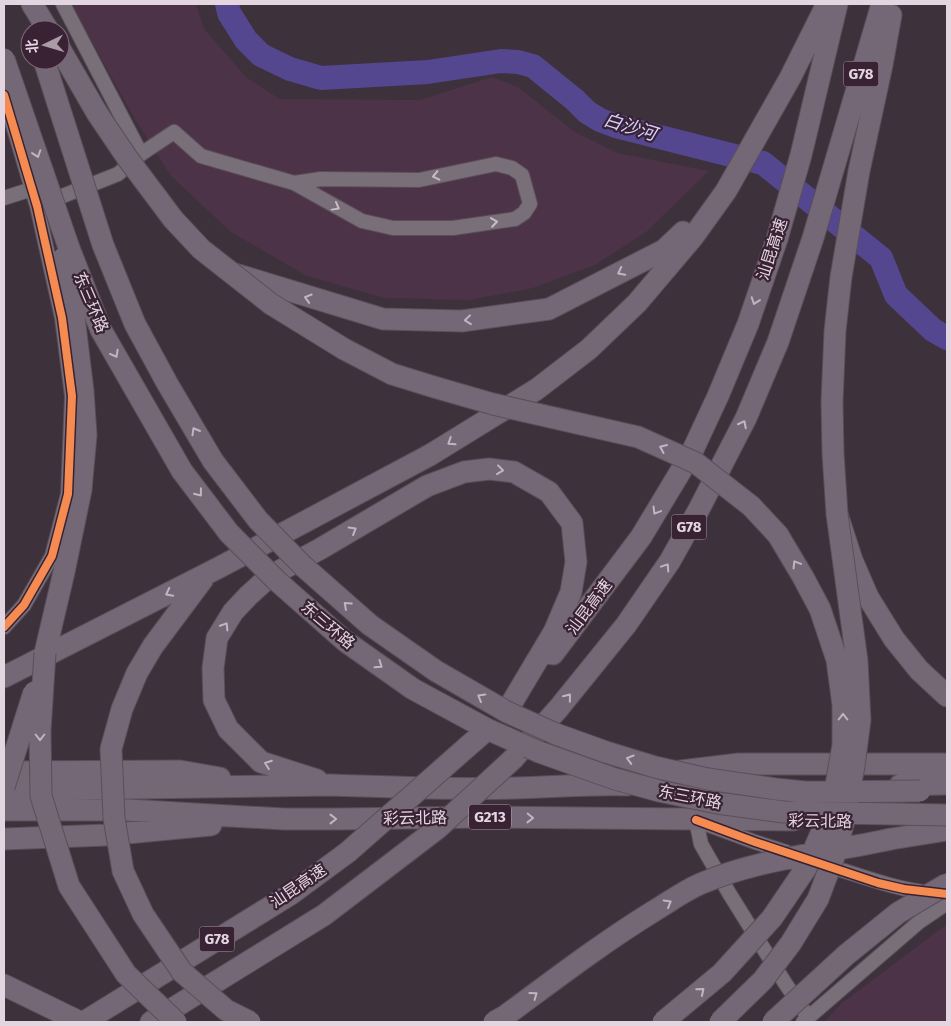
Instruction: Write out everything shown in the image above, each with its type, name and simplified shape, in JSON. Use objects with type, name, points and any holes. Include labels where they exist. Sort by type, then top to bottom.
[{"type":"highway","points":[[24,4],[30,20]]},
{"type":"highway","points":[[32,4],[42,20]]},
{"type":"highway","points":[[4,677],[208,573],[430,454],[537,389],[590,349],[638,303],[693,236],[719,200],[767,122],[827,4]]},
{"type":"highway","name":"汕昆高速","points":[[82,1022],[290,894],[348,852],[483,733],[518,699],[586,612],[640,537],[691,454],[748,324],[777,239],[837,4]]},
{"type":"highway","name":"G78","points":[[151,1022],[324,915],[438,828],[513,759],[558,709],[626,625],[670,561],[698,510],[746,418],[778,342],[806,260],[882,4]]},
{"type":"highway","points":[[720,1022],[763,980],[791,943],[818,899],[835,854],[844,821],[854,766],[860,720],[857,661],[837,514],[833,453],[832,402],[835,331],[841,277],[859,171],[882,66],[893,4]]},
{"type":"highway","name":"东三环路","points":[[4,59],[38,183],[69,248],[102,330],[182,471],[229,533],[276,580],[345,641],[413,689],[487,729],[539,752],[615,780],[658,792],[717,804],[784,812],[947,815]]},
{"type":"highway","points":[[70,66],[97,113],[128,159],[173,219],[201,248],[271,304],[344,349],[392,374],[493,404],[638,437],[696,463],[756,512],[778,535],[820,609],[837,660],[843,705],[843,745],[832,808],[806,868],[772,918],[722,973],[663,1022]]},
{"type":"highway","name":"东三环路","points":[[47,70],[103,245],[135,324],[167,383],[213,461],[258,520],[303,566],[370,625],[436,671],[507,712],[556,734],[647,764],[708,779],[805,792],[947,791]]},
{"type":"highway","points":[[4,788],[45,653],[64,572],[81,490],[86,435],[74,317],[38,183]]},
{"type":"highway","points":[[231,273],[383,319],[462,321],[549,309],[664,250],[719,200]]},
{"type":"highway","points":[[331,785],[261,762],[228,729],[214,700],[213,668],[217,638],[233,612],[270,576],[427,486],[464,472],[490,469],[514,472],[550,492],[572,523],[576,562],[571,592],[554,632],[508,709]]},
{"type":"highway","points":[[837,514],[852,560],[868,597],[894,639],[913,662],[947,696]]},
{"type":"highway","points":[[208,573],[153,646],[137,673],[122,709],[111,749],[114,818],[122,871],[143,914],[182,972],[226,1010],[250,1022]]},
{"type":"highway","points":[[45,653],[40,731],[41,796],[69,886],[126,974],[176,1022]]},
{"type":"highway","points":[[599,784],[664,773],[739,764],[947,764]]},
{"type":"highway","points":[[4,772],[180,771],[265,786]]},
{"type":"highway","name":"彩云北路","points":[[4,788],[331,785],[515,788],[599,784],[777,788],[947,784]]},
{"type":"highway","name":"彩云北路","points":[[4,810],[128,810],[284,819],[487,817],[947,823]]},
{"type":"highway","points":[[4,838],[106,835],[284,819]]},
{"type":"highway","points":[[494,1022],[632,925],[699,885],[738,871],[785,859],[891,838],[947,830]]},
{"type":"highway","points":[[773,1022],[846,955],[891,919],[947,884]]},
{"type":"highway","points":[[4,985],[82,1022]]},
{"type":"street","points":[[62,4],[141,154]]},
{"type":"street","points":[[4,95],[38,183],[37,206],[62,318],[72,396],[68,494],[52,556],[24,605],[4,626]]},
{"type":"street","points":[[37,206],[118,174],[141,154],[174,132],[201,156],[294,183],[362,221],[393,228],[452,228],[515,219],[524,213],[530,204],[522,174],[512,168],[496,164],[419,180],[321,179],[294,183]]},
{"type":"street","points":[[4,198],[38,183]]},
{"type":"street","points":[[696,820],[702,844],[715,868],[785,983],[805,1020],[918,922],[947,903]]},
{"type":"street","name":"G213","points":[[696,820],[878,883],[904,889],[947,894]]},
{"type":"street","points":[[878,883],[896,899],[902,914],[902,929],[898,940]]},
{"type":"shaded area","points":[[71,4],[196,4],[204,29],[247,78],[280,99],[420,100],[492,77],[518,87],[575,132],[618,153],[709,171],[646,232],[595,265],[533,288],[469,300],[385,298],[307,276],[231,232],[171,176],[136,121]]},
{"type":"shaded area","points":[[947,924],[947,1022],[824,1022],[842,1003]]},
{"type":"waterway","name":"白沙河","points":[[227,4],[229,13],[246,40],[261,55],[290,69],[321,78],[428,72],[501,61],[518,62],[533,66],[587,112],[600,120],[616,126],[763,163],[881,258],[896,295],[933,330],[947,338]]},
{"type":"cycle path","points":[[4,95],[37,206],[62,318],[72,396],[68,494],[52,556],[24,605],[4,627]]},
{"type":"cycle path","points":[[696,820],[878,883],[904,889],[947,894]]}]
